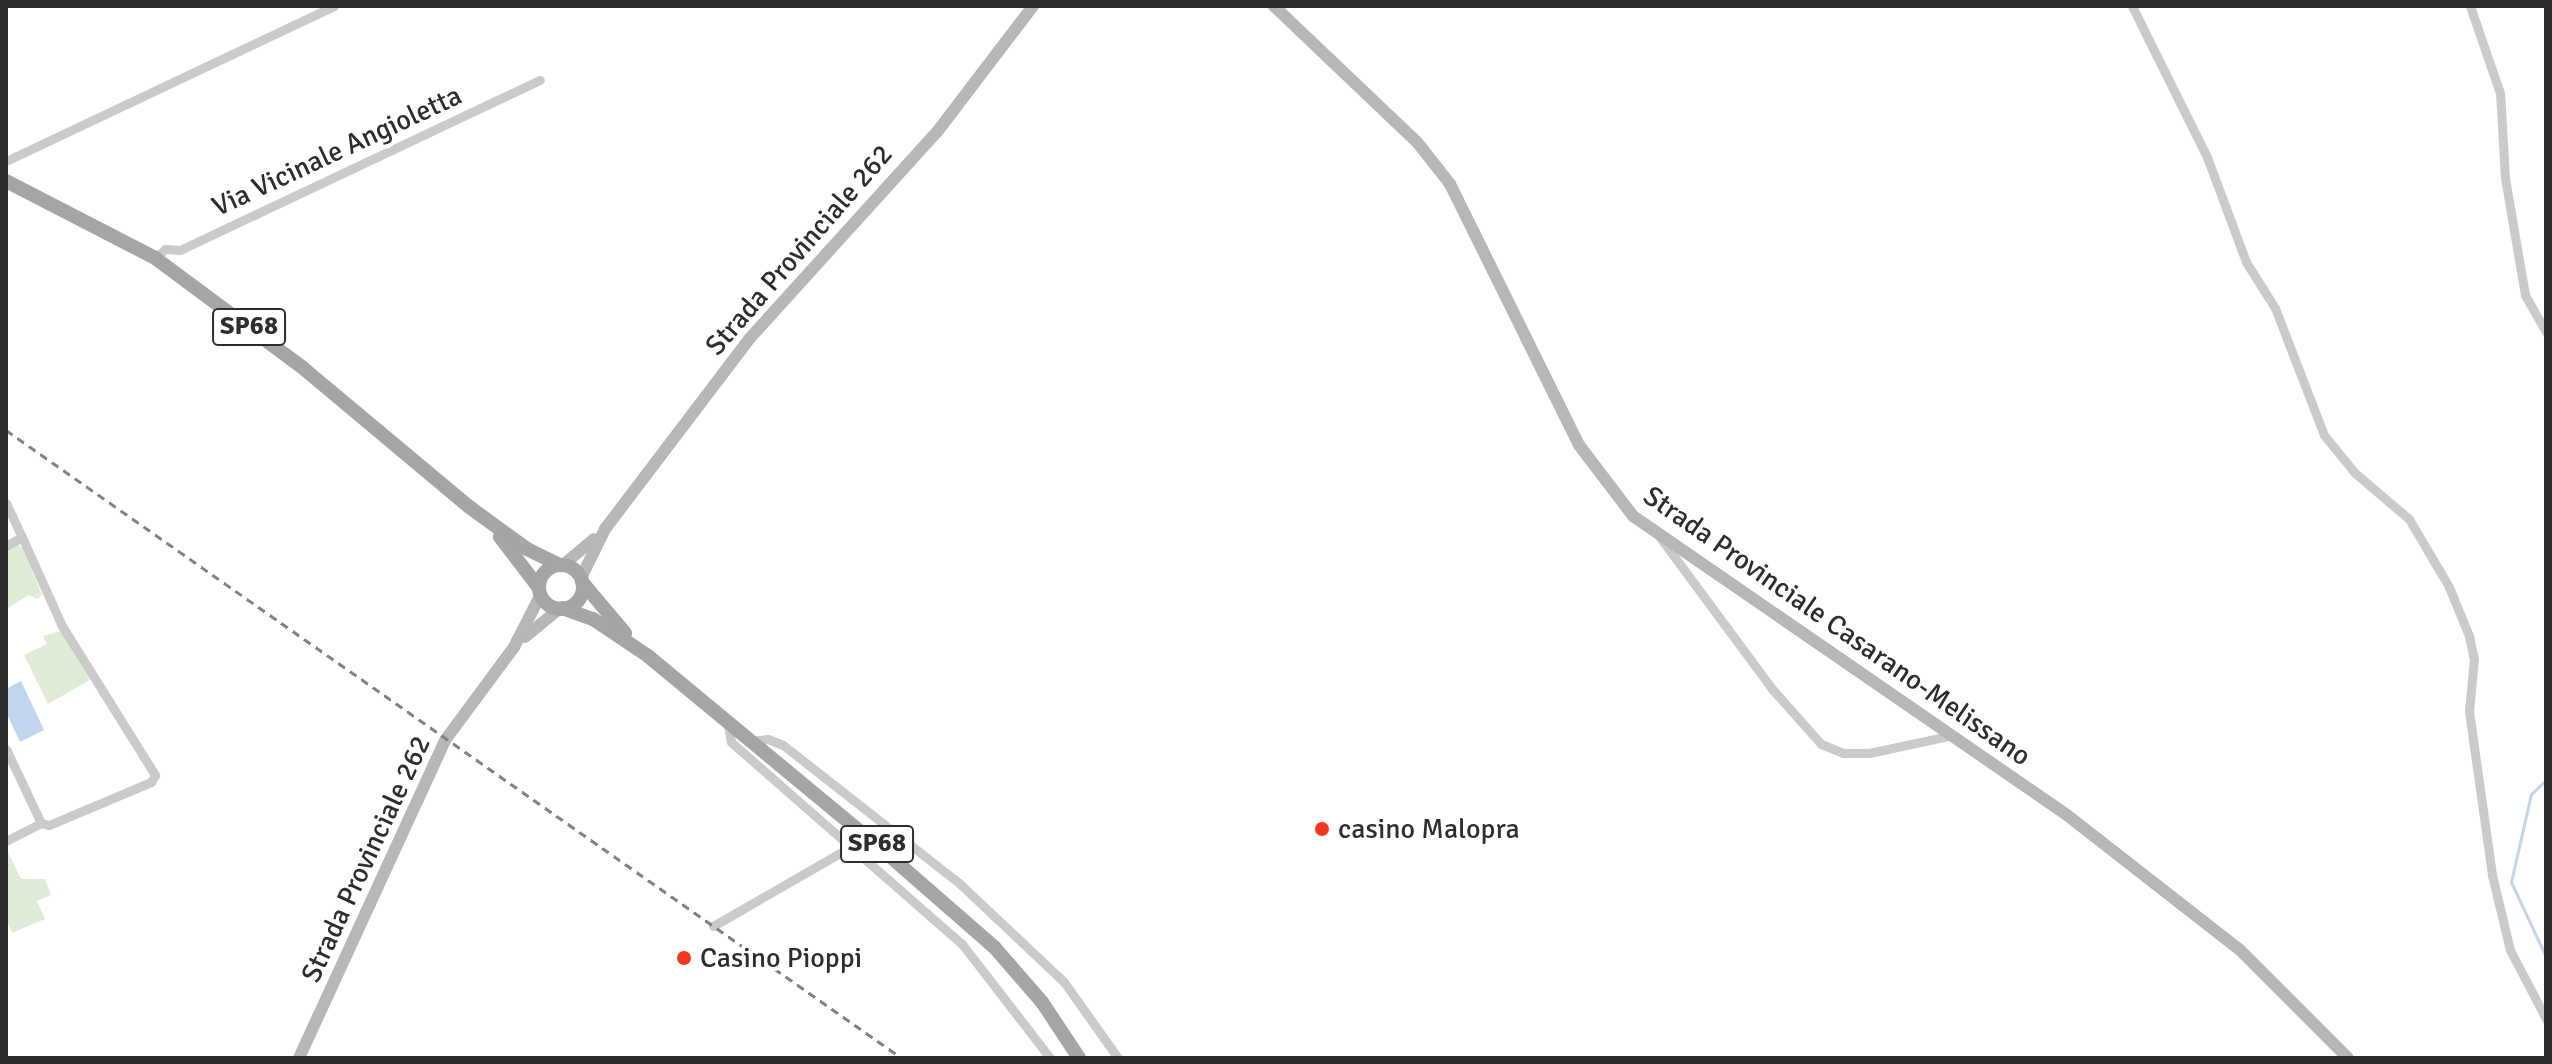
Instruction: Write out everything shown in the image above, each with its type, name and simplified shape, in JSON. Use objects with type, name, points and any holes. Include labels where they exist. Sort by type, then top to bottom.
[{"type":"main road","name":"Strada Provinciale 262","points":[[605,529],[750,338],[937,132],[1033,6]]},
{"type":"main road","name":"Strada Provinciale Casarano-Melissano","points":[[1274,6],[1417,142],[1450,184],[1579,445],[1633,516],[2067,815],[2240,950],[2348,1058]]},
{"type":"main road","name":"SP68","points":[[6,181],[155,258],[303,368],[468,506],[527,549],[562,565],[582,580],[648,656]]},
{"type":"main road","name":"SP68","points":[[468,506],[516,553],[540,591],[561,608],[593,619],[648,656],[995,948],[1042,1002],[1079,1058]]},
{"type":"main road","points":[[514,647],[547,570],[562,565],[605,529]]},
{"type":"main road","points":[[514,647],[561,608],[578,600],[582,580],[605,529]]},
{"type":"main road","name":"Strada Provinciale 262","points":[[299,1058],[435,761],[514,647]]},
{"type":"street","points":[[6,161],[334,6]]},
{"type":"street","points":[[2132,6],[2207,157],[2246,262],[2275,308],[2324,435],[2355,473],[2409,519],[2449,587],[2469,636],[2474,659],[2469,711],[2495,890],[2510,950],[2546,1019]]},
{"type":"street","points":[[2470,6],[2500,93],[2505,178],[2525,295],[2546,332]]},
{"type":"street","name":"Via Vicinale Angioletta","points":[[155,258],[165,249],[180,250],[540,80]]},
{"type":"street","points":[[6,503],[62,626],[155,775],[151,782],[49,825],[41,823],[6,841]]},
{"type":"street","points":[[1658,534],[1667,553],[1773,690],[1821,744],[1843,753],[1869,753],[1949,736]]},
{"type":"street","points":[[6,546],[22,537]]},
{"type":"street","points":[[727,721],[731,742],[962,944],[1050,1058]]},
{"type":"street","points":[[752,741],[768,739],[783,745],[959,883],[1064,982],[1118,1058]]},
{"type":"street","points":[[6,749],[41,823]]},
{"type":"street","points":[[713,926],[852,846]]},
{"type":"green space","points":[[16,544],[23,548],[42,595],[38,599],[29,595],[6,609],[6,551]]},
{"type":"green space","points":[[61,631],[90,680],[48,704],[24,655],[47,644],[43,636]]},
{"type":"green space","points":[[6,848],[21,879],[45,879],[51,895],[37,901],[45,919],[12,933],[6,919]]},
{"type":"water","points":[[21,681],[44,730],[20,742],[6,712],[6,689]]},
{"type":"waterway","points":[[2546,780],[2531,794],[2511,882],[2546,957]]},
{"type":"railway","points":[[6,430],[902,1058]]},
{"type":"place","name":"casino Malopra","points":[[1322,829]]},
{"type":"place","name":"Casino Pioppi","points":[[684,958]]}]
